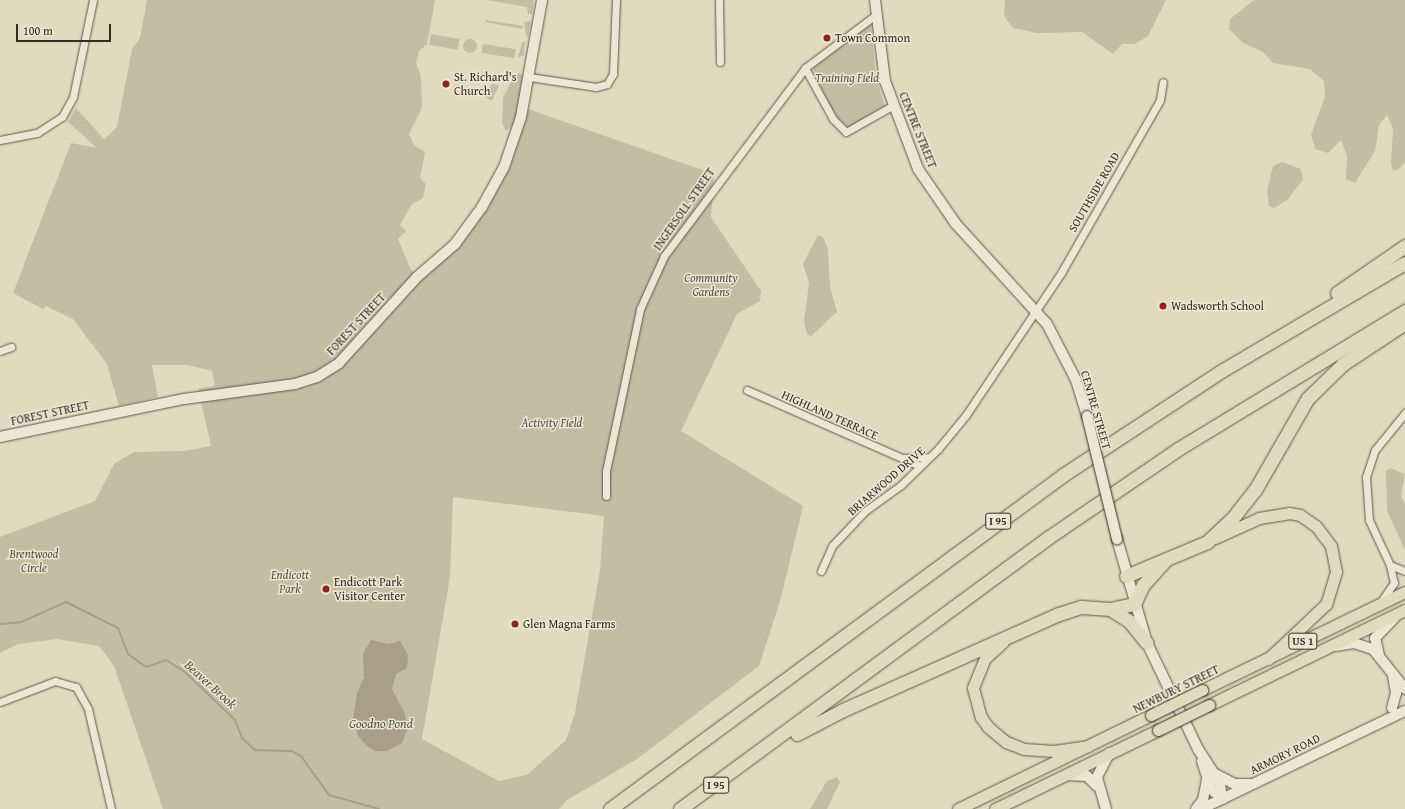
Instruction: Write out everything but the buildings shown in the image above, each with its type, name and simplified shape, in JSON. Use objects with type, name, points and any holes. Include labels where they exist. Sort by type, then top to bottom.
[{"type":"highway","points":[[1295,326],[1405,246]]},
{"type":"highway","name":"I 95","points":[[610,809],[1063,475],[1295,326],[1405,263]]},
{"type":"highway","name":"I 95","points":[[680,809],[750,760],[1049,537],[1178,449],[1405,311]]},
{"type":"highway","points":[[1126,576],[1164,562],[1207,542],[1244,506],[1298,413],[1319,386],[1343,364],[1405,323]]},
{"type":"highway","points":[[750,760],[843,710],[1072,609],[1110,609],[1134,604],[1143,585],[1164,562]]},
{"type":"highway","points":[[1110,609],[1129,621],[1147,643]]},
{"type":"main road","name":"FOREST STREET","points":[[0,437],[184,399],[295,384],[332,369],[358,344],[417,278],[455,244],[482,207],[507,157],[529,77],[542,0]]},
{"type":"main road","name":"CENTRE STREET","points":[[875,0],[882,65],[892,106],[910,151],[936,199],[1038,311],[1069,365],[1087,416],[1126,576],[1147,643],[1211,777],[1222,789],[1222,799]]},
{"type":"main road","points":[[1207,542],[1259,518],[1281,513],[1309,520],[1331,546],[1336,572],[1326,604],[1268,658]]},
{"type":"main road","name":"NEWBURY STREET","points":[[958,809],[1405,592]]},
{"type":"main road","points":[[1404,611],[1378,633],[1375,643],[1380,657],[1405,689]]},
{"type":"main road","name":"US 1","points":[[995,809],[1404,611]]},
{"type":"main road","points":[[1010,637],[985,658],[976,676],[974,697],[981,717],[994,734],[1024,749],[1054,751],[1088,746]]},
{"type":"main road","points":[[1330,647],[1361,644],[1380,657]]},
{"type":"main road","points":[[1389,669],[1396,684],[1400,713]]},
{"type":"main road","name":"ARMORY ROAD","points":[[1201,809],[1400,713],[1405,699]]},
{"type":"main road","points":[[1097,786],[1099,771],[1109,754]]},
{"type":"main road","points":[[1066,774],[1087,776],[1097,786],[1106,809]]},
{"type":"main road","points":[[1196,809],[1203,800],[1211,777],[1235,784],[1254,784]]},
{"type":"street","points":[[0,140],[37,133],[62,117],[73,97],[93,0]]},
{"type":"street","points":[[529,77],[596,87],[607,84],[614,74],[616,0]]},
{"type":"street","points":[[719,0],[720,62]]},
{"type":"street","name":"INGERSOLL STREET","points":[[606,496],[606,471],[640,309],[664,256],[805,68],[877,14]]},
{"type":"street","points":[[805,68],[833,119],[846,132],[892,106]]},
{"type":"street","name":"SOUTHSIDE ROAD","points":[[1038,311],[1160,100],[1163,82]]},
{"type":"street","name":"BRIARWOOD DRIVE","points":[[821,571],[832,546],[865,511],[920,466],[951,435],[1038,311]]},
{"type":"street","points":[[0,351],[11,347]]},
{"type":"street","name":"HIGHLAND TERRACE","points":[[747,390],[920,466]]},
{"type":"street","points":[[1373,608],[1392,589],[1390,565],[1373,533],[1365,488],[1375,450],[1405,413]]},
{"type":"street","name":"HIGHLAND TERRACE","points":[[904,458],[929,458]]},
{"type":"street","points":[[1390,565],[1405,572]]},
{"type":"street","points":[[0,702],[55,681],[76,687],[87,705],[111,809]]},
{"type":"green space","name":"Endicott Park","points":[[147,0],[435,0],[427,44],[419,51],[416,62],[421,77],[422,108],[409,134],[414,145],[425,152],[420,178],[426,184],[423,198],[412,204],[400,225],[406,231],[398,239],[410,268],[419,278],[459,248],[475,226],[511,164],[522,119],[528,109],[714,174],[711,217],[761,291],[760,301],[737,314],[681,431],[803,506],[781,598],[759,666],[637,759],[567,800],[559,809],[163,809],[114,666],[99,646],[57,639],[18,644],[0,653],[0,537],[95,501],[114,464],[134,452],[184,451],[211,446],[198,389],[215,386],[212,371],[187,365],[152,365],[158,397],[119,406],[107,364],[73,319],[46,306],[43,309],[13,293],[71,143],[97,148],[68,122],[76,108],[104,139],[117,127],[132,49],[140,38]],"holes":[[[453,497],[604,516],[600,570],[575,713],[566,740],[527,775],[499,781],[422,739],[450,577]]]},
{"type":"green space","points":[[486,0],[534,0],[532,14],[528,14],[527,7]]},
{"type":"green space","points":[[1005,0],[1166,0],[1148,36],[1135,44],[1122,44],[1113,54],[1082,32],[1037,33],[1013,28],[1004,16]]},
{"type":"green space","points":[[1254,0],[1405,0],[1405,162],[1399,169],[1393,171],[1391,163],[1393,129],[1387,115],[1379,125],[1375,151],[1355,183],[1346,179],[1347,156],[1341,140],[1328,153],[1315,149],[1311,135],[1325,96],[1324,81],[1310,69],[1273,63],[1263,52],[1243,43],[1229,29],[1230,19]]},
{"type":"green space","points":[[486,20],[523,26],[522,29],[486,22]]},
{"type":"green space","points":[[531,21],[528,37],[526,36],[524,22]]},
{"type":"green space","name":"Training Field","points":[[868,25],[871,25],[876,77],[885,107],[846,129],[834,118],[812,67]]},
{"type":"green space","points":[[431,34],[460,39],[458,50],[429,45]]},
{"type":"green space","points":[[467,39],[473,39],[477,43],[477,49],[473,53],[467,53],[463,49],[463,43]]},
{"type":"green space","points":[[525,41],[524,55],[518,58],[522,42]]},
{"type":"green space","points":[[483,44],[516,49],[514,58],[482,53]]},
{"type":"green space","points":[[520,73],[524,77],[514,124],[506,131],[502,123],[503,98],[514,76]]},
{"type":"green space","points":[[492,84],[499,85],[492,101],[485,97]]},
{"type":"green space","points":[[1282,162],[1301,169],[1303,180],[1287,200],[1274,208],[1269,206],[1267,191],[1273,166]]},
{"type":"green space","points":[[818,235],[823,237],[828,249],[830,286],[837,312],[811,336],[807,335],[804,321],[809,283],[803,264]]},
{"type":"green space","points":[[1390,468],[1405,474],[1401,495],[1405,505],[1405,550],[1387,511],[1386,471]]},
{"type":"green space","points":[[837,777],[840,782],[827,809],[810,809],[827,781]]},
{"type":"water","name":"Goodno Pond","points":[[371,640],[389,644],[400,641],[408,655],[407,668],[396,674],[392,689],[405,714],[407,731],[402,743],[387,751],[375,751],[366,745],[358,736],[353,718],[357,693],[364,677],[363,654]]},
{"type":"waterway","name":"Beaver Brook","points":[[0,624],[21,622],[66,602],[118,628],[128,654],[146,667],[166,660],[185,672],[235,720],[242,738],[255,750],[292,751],[301,756],[329,795],[379,809]]},
{"type":"place","name":"Town Common","points":[[827,38]]},
{"type":"place","name":"St. Richard's Church","points":[[446,84]]},
{"type":"place","name":"Wadsworth School","points":[[1163,306]]},
{"type":"place","name":"Endicott Park Visitor Center","points":[[326,589]]},
{"type":"place","name":"Glen Magna Farms","points":[[515,624]]},
{"type":"park label","name":"Community Gardens","points":[[711,285]]},
{"type":"park label","name":"Activity Field","points":[[552,423]]},
{"type":"park label","name":"Brentwood Circle","points":[[34,561]]}]
